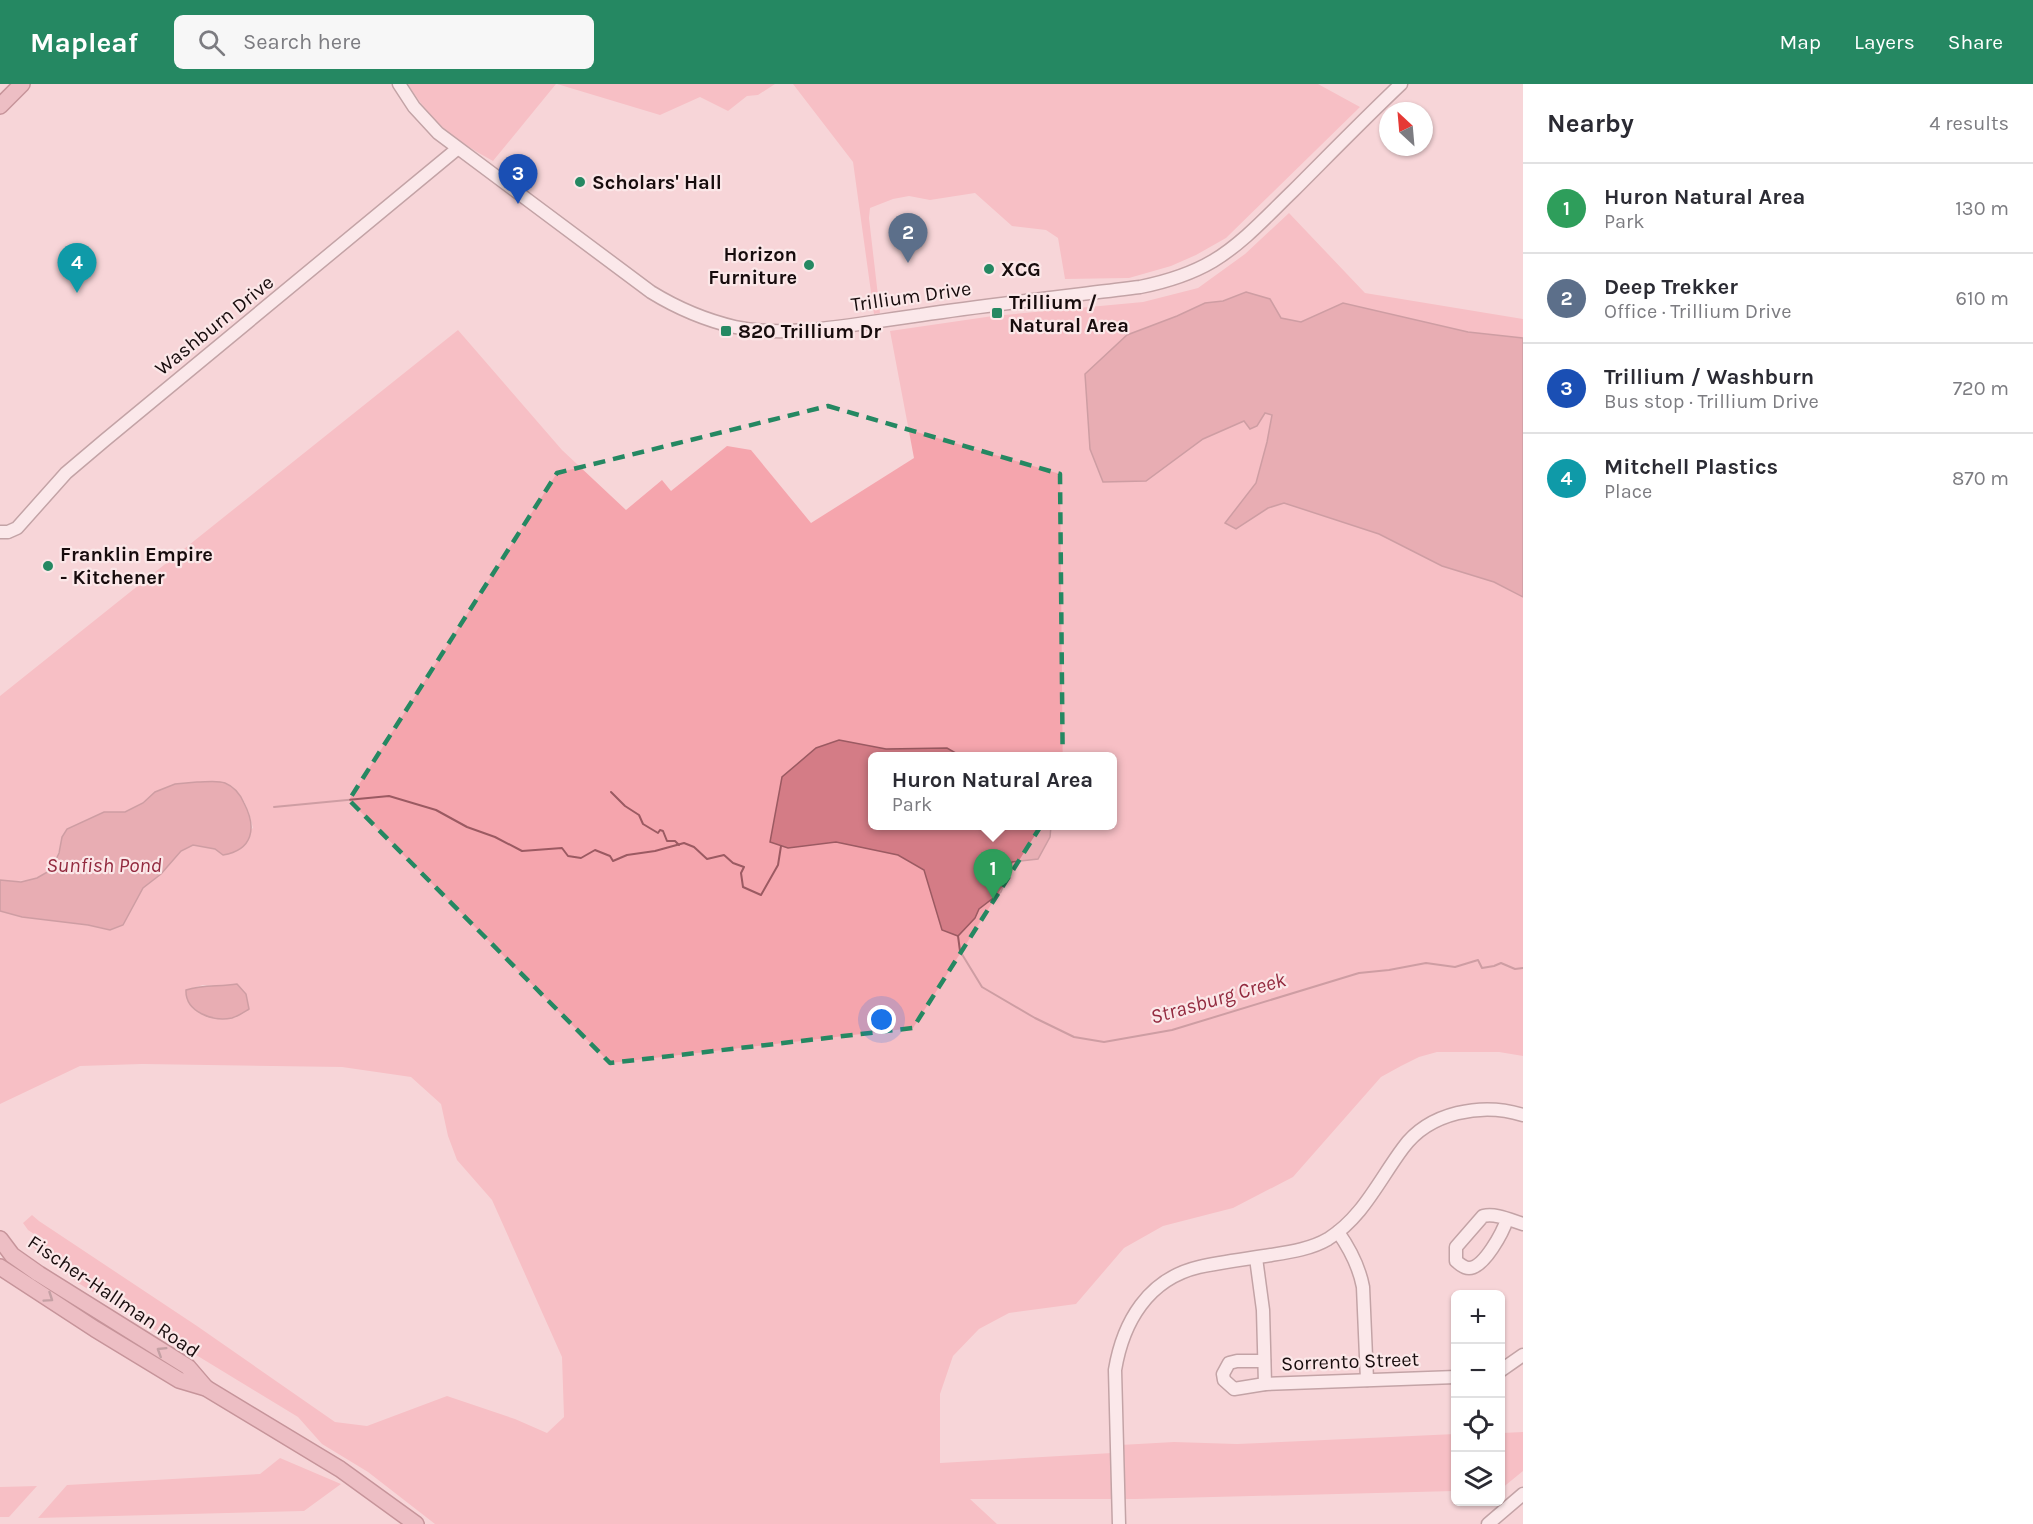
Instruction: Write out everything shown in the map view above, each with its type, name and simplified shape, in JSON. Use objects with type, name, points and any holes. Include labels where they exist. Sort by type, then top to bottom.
[{"type":"main road","points":[[0,106],[22,84]]},
{"type":"main road","name":"Fischer-Hallman Road","points":[[0,1239],[12,1255],[39,1274],[188,1367],[206,1388]]},
{"type":"main road","name":"Fischer-Hallman Road","points":[[0,1267],[179,1380],[206,1388],[340,1468],[416,1524]]},
{"type":"street","name":"Trillium Drive","points":[[399,84],[414,107],[438,134],[623,272],[671,304],[698,316],[736,327],[769,331],[824,328],[1140,287],[1183,275],[1212,261],[1233,246],[1267,216],[1401,84]]},
{"type":"street","name":"Washburn Drive","points":[[0,532],[8,532],[17,528],[66,473],[96,447],[457,149]]},
{"type":"street","points":[[1119,1524],[1115,1370],[1119,1346],[1131,1316],[1152,1292],[1174,1276],[1197,1268],[1256,1258],[1311,1246],[1326,1240],[1353,1218],[1371,1196],[1404,1146],[1416,1134],[1434,1123],[1453,1115],[1488,1109],[1523,1115]]},
{"type":"street","points":[[1507,1219],[1504,1229],[1478,1265],[1464,1268],[1456,1261],[1456,1247],[1483,1216],[1490,1214],[1507,1219],[1523,1224]]},
{"type":"street","points":[[1338,1232],[1357,1262],[1361,1274],[1367,1380]]},
{"type":"street","name":"Sorrento Street","points":[[1256,1258],[1263,1310],[1265,1384],[1451,1377]]},
{"type":"street","points":[[1505,1368],[1523,1355]]},
{"type":"street","points":[[1264,1361],[1229,1363],[1223,1374],[1224,1380],[1234,1389],[1265,1384]]},
{"type":"street","points":[[1488,1524],[1523,1494]]},
{"type":"highlighted area","points":[[828,406],[1060,474],[1063,791],[913,1028],[610,1063],[349,800],[557,473]]},
{"type":"shaded area","points":[[408,84],[556,84],[493,161],[466,145],[435,120]]},
{"type":"shaded area","points":[[557,84],[775,84],[758,95],[747,96],[728,111],[700,97],[660,115]]},
{"type":"shaded area","points":[[793,84],[1318,84],[1360,107],[1226,238],[1171,266],[1129,278],[1065,279],[1058,238],[1046,230],[1012,226],[975,193],[930,200],[909,196],[893,199],[870,208],[869,218],[880,313],[874,314],[853,162]]},
{"type":"shaded area","points":[[1289,213],[1365,293],[1523,319],[1523,1056],[1499,1052],[1437,1052],[1419,1057],[1401,1066],[1381,1077],[1293,1177],[1233,1208],[1163,1226],[1124,1248],[1076,1304],[1009,1313],[979,1329],[953,1356],[940,1394],[940,1463],[1112,1453],[1120,1445],[1174,1442],[1237,1444],[1451,1434],[1451,1491],[1136,1499],[970,1499],[997,1524],[435,1524],[368,1472],[322,1444],[298,1417],[78,1283],[33,1247],[40,1238],[28,1230],[23,1223],[32,1215],[335,1422],[367,1426],[447,1396],[515,1419],[547,1433],[564,1417],[562,1357],[492,1200],[457,1160],[448,1136],[441,1104],[411,1077],[342,1067],[142,1064],[80,1066],[0,1104],[0,911],[22,917],[110,930],[123,925],[143,888],[161,874],[181,851],[193,845],[215,849],[253,828],[244,802],[237,791],[226,783],[149,798],[125,812],[111,812],[62,837],[55,861],[43,875],[25,881],[0,880],[0,696],[458,330],[562,450],[626,510],[662,480],[671,491],[727,446],[751,450],[811,523],[914,458],[890,331],[993,316],[1143,302],[1198,288],[1245,254]],"holes":[[[203,985],[224,986],[219,1019],[199,1013],[186,990]]]},
{"type":"shaded area","points":[[1523,1432],[1523,1471],[1505,1486],[1505,1452],[1505,1433]]},
{"type":"shaded area","points":[[280,1458],[341,1484],[304,1511],[38,1518],[67,1485],[260,1474]]},
{"type":"shaded area","points":[[37,1486],[9,1517],[0,1517],[0,1487]]},
{"type":"water","points":[[1246,292],[1270,299],[1281,318],[1301,322],[1343,303],[1468,332],[1523,338],[1523,597],[1494,582],[1442,566],[1379,534],[1284,503],[1268,508],[1236,529],[1225,523],[1256,483],[1272,415],[1265,413],[1257,426],[1250,429],[1244,421],[1203,439],[1146,481],[1103,482],[1090,449],[1085,374],[1127,335],[1205,303],[1223,301]]},
{"type":"water","points":[[839,740],[886,749],[947,748],[954,752],[868,752],[868,830],[1051,830],[1050,837],[1038,859],[1012,862],[1001,892],[979,909],[975,918],[958,936],[942,930],[924,870],[898,855],[836,842],[788,848],[770,842],[782,777],[816,748]]},
{"type":"water","name":"Sunfish Pond","points":[[222,782],[239,794],[248,812],[251,829],[250,836],[241,848],[223,855],[215,849],[193,845],[181,851],[161,874],[143,888],[123,925],[110,930],[22,917],[0,911],[0,880],[21,882],[37,878],[51,870],[67,829],[104,812],[125,812],[143,803],[155,792],[175,784]]},
{"type":"water","points":[[237,984],[246,994],[249,1009],[232,1018],[209,1017],[201,1014],[195,1010],[187,998],[186,990],[192,988]]},
{"type":"waterway","points":[[611,792],[625,806],[639,815],[643,824],[658,833],[660,830],[663,831],[667,841],[675,841],[679,845]]},
{"type":"waterway","points":[[274,807],[389,796],[436,810],[467,827],[495,837],[522,851],[562,848],[568,856],[581,858],[595,850],[610,856],[613,861],[627,855],[655,851],[684,843],[694,847],[707,859],[724,855],[733,863],[744,867],[741,873],[743,887],[761,895],[778,865],[781,846]]},
{"type":"waterway","name":"Strasburg Creek","points":[[958,936],[960,951],[982,987],[1035,1018],[1074,1037],[1104,1042],[1172,1030],[1359,973],[1426,963],[1455,967],[1478,960],[1482,968],[1501,963],[1515,969],[1523,968]]},
{"type":"place","name":"Scholars' Hall","points":[[580,182]]},
{"type":"place","name":"Trillium / Washburn","points":[[518,204]]},
{"type":"place","name":"Deep Trekker","points":[[908,263]]},
{"type":"place","name":"Horizon Furniture","points":[[809,265]]},
{"type":"place","name":"XCG","points":[[989,269]]},
{"type":"place","name":"Mitchell Plastics","points":[[77,293]]},
{"type":"place","name":"Trillium / Natural Area","points":[[997,313]]},
{"type":"place","name":"820 Trillium Dr","points":[[726,331]]},
{"type":"place","name":"Franklin Empire - Kitchener","points":[[48,566]]},
{"type":"place","name":"Huron Natural Area","points":[[993,899]]}]
